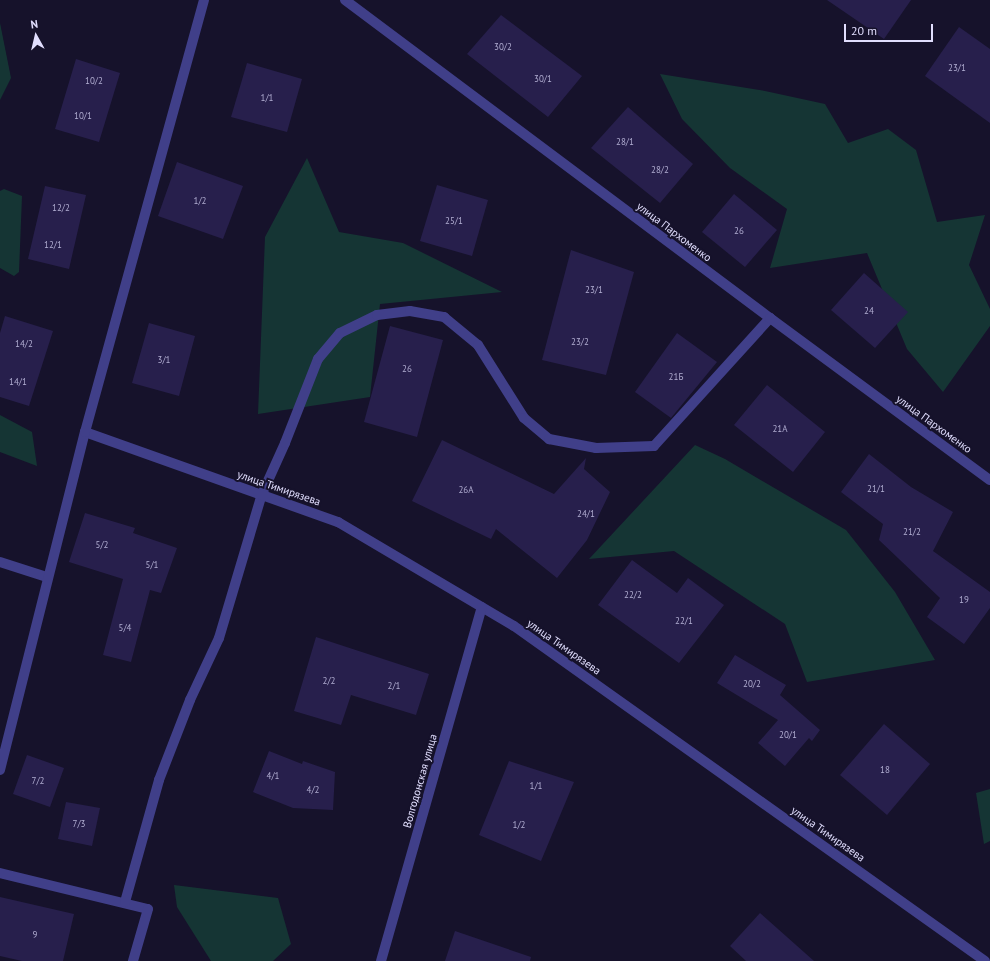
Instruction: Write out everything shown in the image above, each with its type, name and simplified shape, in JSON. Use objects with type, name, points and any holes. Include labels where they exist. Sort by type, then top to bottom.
[{"type":"street","points":[[0,770],[47,577],[85,432],[204,0]]},
{"type":"street","name":"улица Пархоменко","points":[[346,0],[770,318],[990,480]]},
{"type":"street","points":[[125,902],[159,780],[190,700],[219,638],[262,494],[285,443],[318,359],[340,333],[377,315],[410,311],[444,317],[478,345],[524,418],[549,439],[596,448],[654,446],[770,318]]},
{"type":"street","name":"улица Тимирязева","points":[[85,432],[338,522],[521,631],[985,961]]},
{"type":"street","points":[[0,562],[47,577]]},
{"type":"street","name":"Волгодонская улица","points":[[381,961],[482,607]]},
{"type":"street","points":[[0,873],[125,902],[148,909],[133,961]]},
{"type":"green space","points":[[0,23],[11,78],[0,100]]},
{"type":"green space","points":[[660,74],[765,91],[825,104],[848,143],[888,129],[916,150],[937,222],[985,215],[969,265],[990,309],[990,326],[943,392],[907,349],[867,253],[770,268],[787,209],[730,168],[682,119]]},
{"type":"green space","points":[[307,158],[339,232],[403,243],[502,292],[380,304],[370,397],[258,414],[265,237]]},
{"type":"green space","points":[[4,189],[22,196],[19,272],[14,276],[0,268],[0,191]]},
{"type":"green space","points":[[0,415],[32,432],[37,466],[0,452]]},
{"type":"green space","points":[[695,445],[725,459],[846,530],[895,592],[935,660],[807,682],[785,624],[674,551],[589,559]]},
{"type":"green space","points":[[990,789],[990,841],[984,844],[976,793]]},
{"type":"green space","points":[[174,885],[278,898],[291,944],[273,961],[211,961],[177,907]]},
{"type":"building","points":[[827,0],[911,0],[884,39]]},
{"type":"building","points":[[501,15],[582,76],[548,117],[467,54]]},
{"type":"building","points":[[959,27],[990,49],[990,123],[925,76]]},
{"type":"building","points":[[76,59],[120,73],[99,142],[55,129]]},
{"type":"building","points":[[247,63],[302,79],[287,132],[231,117]]},
{"type":"building","points":[[628,107],[693,164],[660,203],[591,148]]},
{"type":"building","points":[[177,162],[243,186],[223,239],[158,216]]},
{"type":"building","points":[[437,185],[488,200],[472,256],[420,241]]},
{"type":"building","points":[[45,186],[86,195],[69,269],[28,259]]},
{"type":"building","points":[[734,194],[777,230],[745,267],[702,232]]},
{"type":"building","points":[[571,250],[634,272],[606,375],[542,360]]},
{"type":"building","points":[[864,273],[908,312],[875,348],[831,310]]},
{"type":"building","points":[[5,316],[53,331],[29,406],[0,397],[0,333]]},
{"type":"building","points":[[149,323],[195,336],[179,396],[132,383]]},
{"type":"building","points":[[390,326],[443,340],[417,437],[364,422]]},
{"type":"building","points":[[677,333],[717,362],[671,418],[635,392]]},
{"type":"building","points":[[767,385],[825,432],[793,472],[734,425]]},
{"type":"building","points":[[442,440],[554,494],[586,458],[584,469],[610,492],[587,540],[557,578],[496,529],[491,539],[412,501]]},
{"type":"building","points":[[869,454],[911,487],[953,512],[933,551],[990,592],[990,608],[964,644],[927,617],[940,598],[879,540],[883,524],[841,492]]},
{"type":"building","points":[[85,513],[135,528],[133,533],[177,548],[161,593],[150,590],[131,662],[103,655],[123,579],[69,562]]},
{"type":"building","points":[[632,560],[677,593],[688,578],[724,605],[679,663],[598,605]]},
{"type":"building","points":[[316,637],[429,674],[416,715],[351,695],[341,725],[294,711]]},
{"type":"building","points":[[735,655],[786,685],[780,695],[820,730],[812,741],[809,738],[785,766],[758,743],[778,720],[717,683]]},
{"type":"building","points":[[884,724],[930,764],[887,815],[840,775]]},
{"type":"building","points":[[269,751],[302,764],[303,761],[335,772],[333,810],[293,808],[253,792]]},
{"type":"building","points":[[27,755],[64,768],[50,807],[13,794]]},
{"type":"building","points":[[509,761],[574,782],[541,861],[479,835]]},
{"type":"building","points":[[66,802],[100,808],[92,846],[58,839]]},
{"type":"building","points":[[0,897],[74,914],[63,961],[22,961],[0,956]]},
{"type":"building","points":[[760,913],[814,961],[746,961],[730,946]]},
{"type":"building","points":[[455,931],[531,957],[530,961],[445,961]]}]
